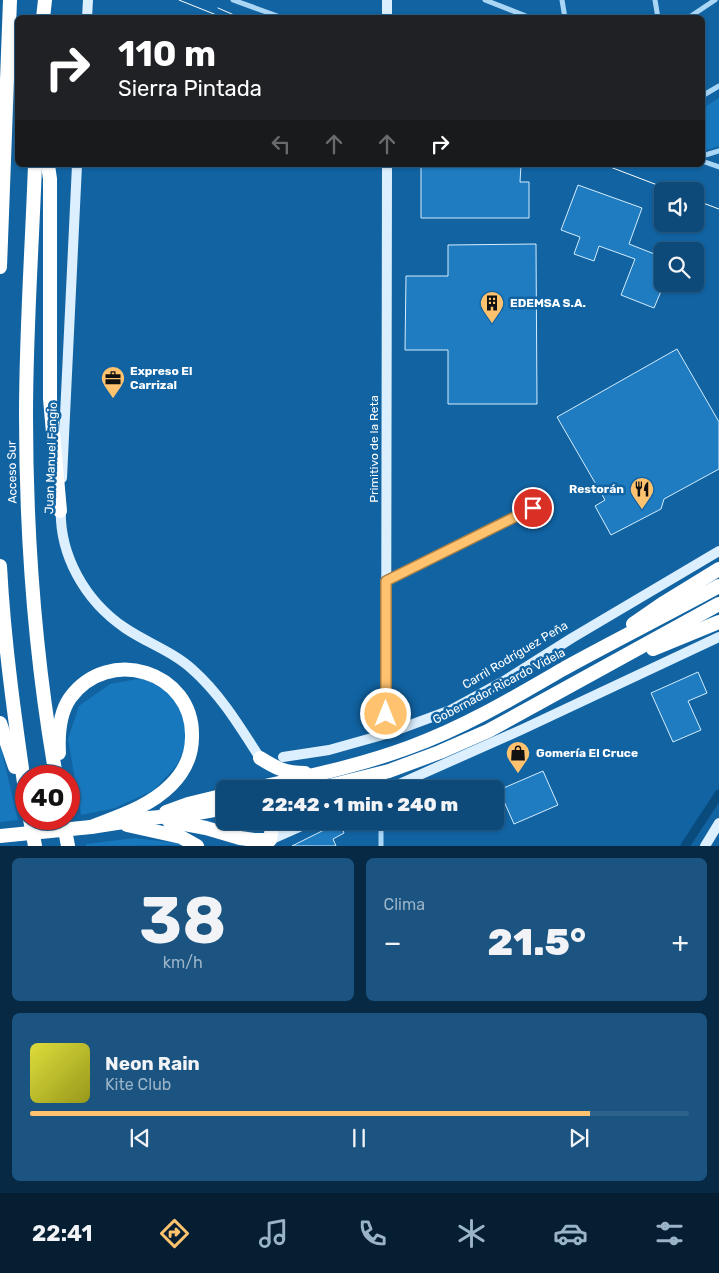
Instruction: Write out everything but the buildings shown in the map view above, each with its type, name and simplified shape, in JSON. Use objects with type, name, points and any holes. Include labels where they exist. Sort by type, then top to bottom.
[{"type":"highway","points":[[0,266],[10,0]]},
{"type":"highway","points":[[43,15],[44,0]]},
{"type":"highway","points":[[0,96],[8,61]]},
{"type":"highway","name":"Acceso Sur","points":[[35,167],[26,414],[27,500],[38,653],[46,724],[54,765]]},
{"type":"highway","points":[[48,167],[50,179],[50,399],[60,511]]},
{"type":"highway","points":[[0,566],[9,674],[22,765]]},
{"type":"highway","points":[[581,660],[662,604],[719,569]]},
{"type":"highway","name":"Gobernador Ricardo Videla","points":[[291,780],[386,755],[434,737],[478,717],[718,587]]},
{"type":"highway","points":[[352,780],[389,771],[488,731],[719,604]]},
{"type":"highway","points":[[590,675],[719,622]]},
{"type":"highway","points":[[59,765],[58,734],[62,716],[69,699],[83,683],[100,674],[129,669],[141,670],[163,680],[174,689],[190,714],[193,727],[188,761],[172,784],[142,806],[91,828]]},
{"type":"highway","points":[[0,723],[15,767]]},
{"type":"highway","points":[[260,758],[275,768],[292,773],[321,773]]},
{"type":"highway","points":[[149,818],[188,804],[216,797]]},
{"type":"highway","points":[[2,836],[91,828],[216,810]]},
{"type":"highway","points":[[149,818],[200,827],[240,838],[270,843],[272,830]]},
{"type":"highway","points":[[119,823],[181,837],[197,846]]},
{"type":"highway","points":[[32,830],[35,846]]},
{"type":"highway","points":[[65,830],[68,846]]},
{"type":"street","points":[[87,15],[88,0]]},
{"type":"street","points":[[232,0],[274,15]]},
{"type":"street","points":[[387,0],[387,15]]},
{"type":"street","points":[[485,0],[523,15]]},
{"type":"street","points":[[562,0],[564,15]]},
{"type":"street","points":[[655,0],[658,15]]},
{"type":"street","points":[[693,15],[716,0]]},
{"type":"street","points":[[705,94],[719,86]]},
{"type":"street","points":[[705,155],[719,151]]},
{"type":"street","points":[[705,161],[719,167]]},
{"type":"street","name":"Juan Manuel Fangio","points":[[77,167],[60,511],[66,548],[81,583],[94,600],[110,617],[194,670],[232,714],[260,758]]},
{"type":"street","name":"Primitivo de la Reta","points":[[386,734],[387,167]]},
{"type":"street","points":[[386,581],[533,508]]},
{"type":"street","name":"Carril Rodríguez Peña","points":[[283,757],[329,750],[386,734],[451,710],[504,682],[572,638],[719,551]]},
{"type":"street","points":[[409,780],[523,730],[719,637]]},
{"type":"street","points":[[705,846],[719,823]]},
{"type":"street","points":[[270,843],[295,830]]},
{"type":"street","points":[[381,830],[381,846]]},
{"type":"shaded area","points":[[719,98],[719,146],[705,150],[705,107]]},
{"type":"shaded area","points":[[143,678],[168,691],[181,708],[186,726],[186,744],[177,765],[154,790],[115,808],[81,815],[80,765],[72,765],[68,739],[79,706],[110,684]]},
{"type":"shaded area","points":[[0,746],[15,807],[15,820],[0,822]]},
{"type":"shaded area","points":[[135,838],[185,845],[86,846],[86,844]]},
{"type":"waterway","points":[[685,846],[719,794]]},
{"type":"tram line","points":[[179,0],[216,15]]},
{"type":"tram line","points":[[218,8],[234,15]]},
{"type":"tram line","points":[[610,167],[654,184]]},
{"type":"tram line","points":[[704,203],[719,209]]},
{"type":"place","name":"EDEMSA S.A.","points":[[492,324]]},
{"type":"place","name":"Expreso El Carrizal","points":[[113,399]]},
{"type":"place","name":"Restorán","points":[[642,510]]},
{"type":"place","name":"Gomería El Cruce","points":[[518,774]]},
{"type":"route","points":[[386,714],[386,581],[533,508]]}]
